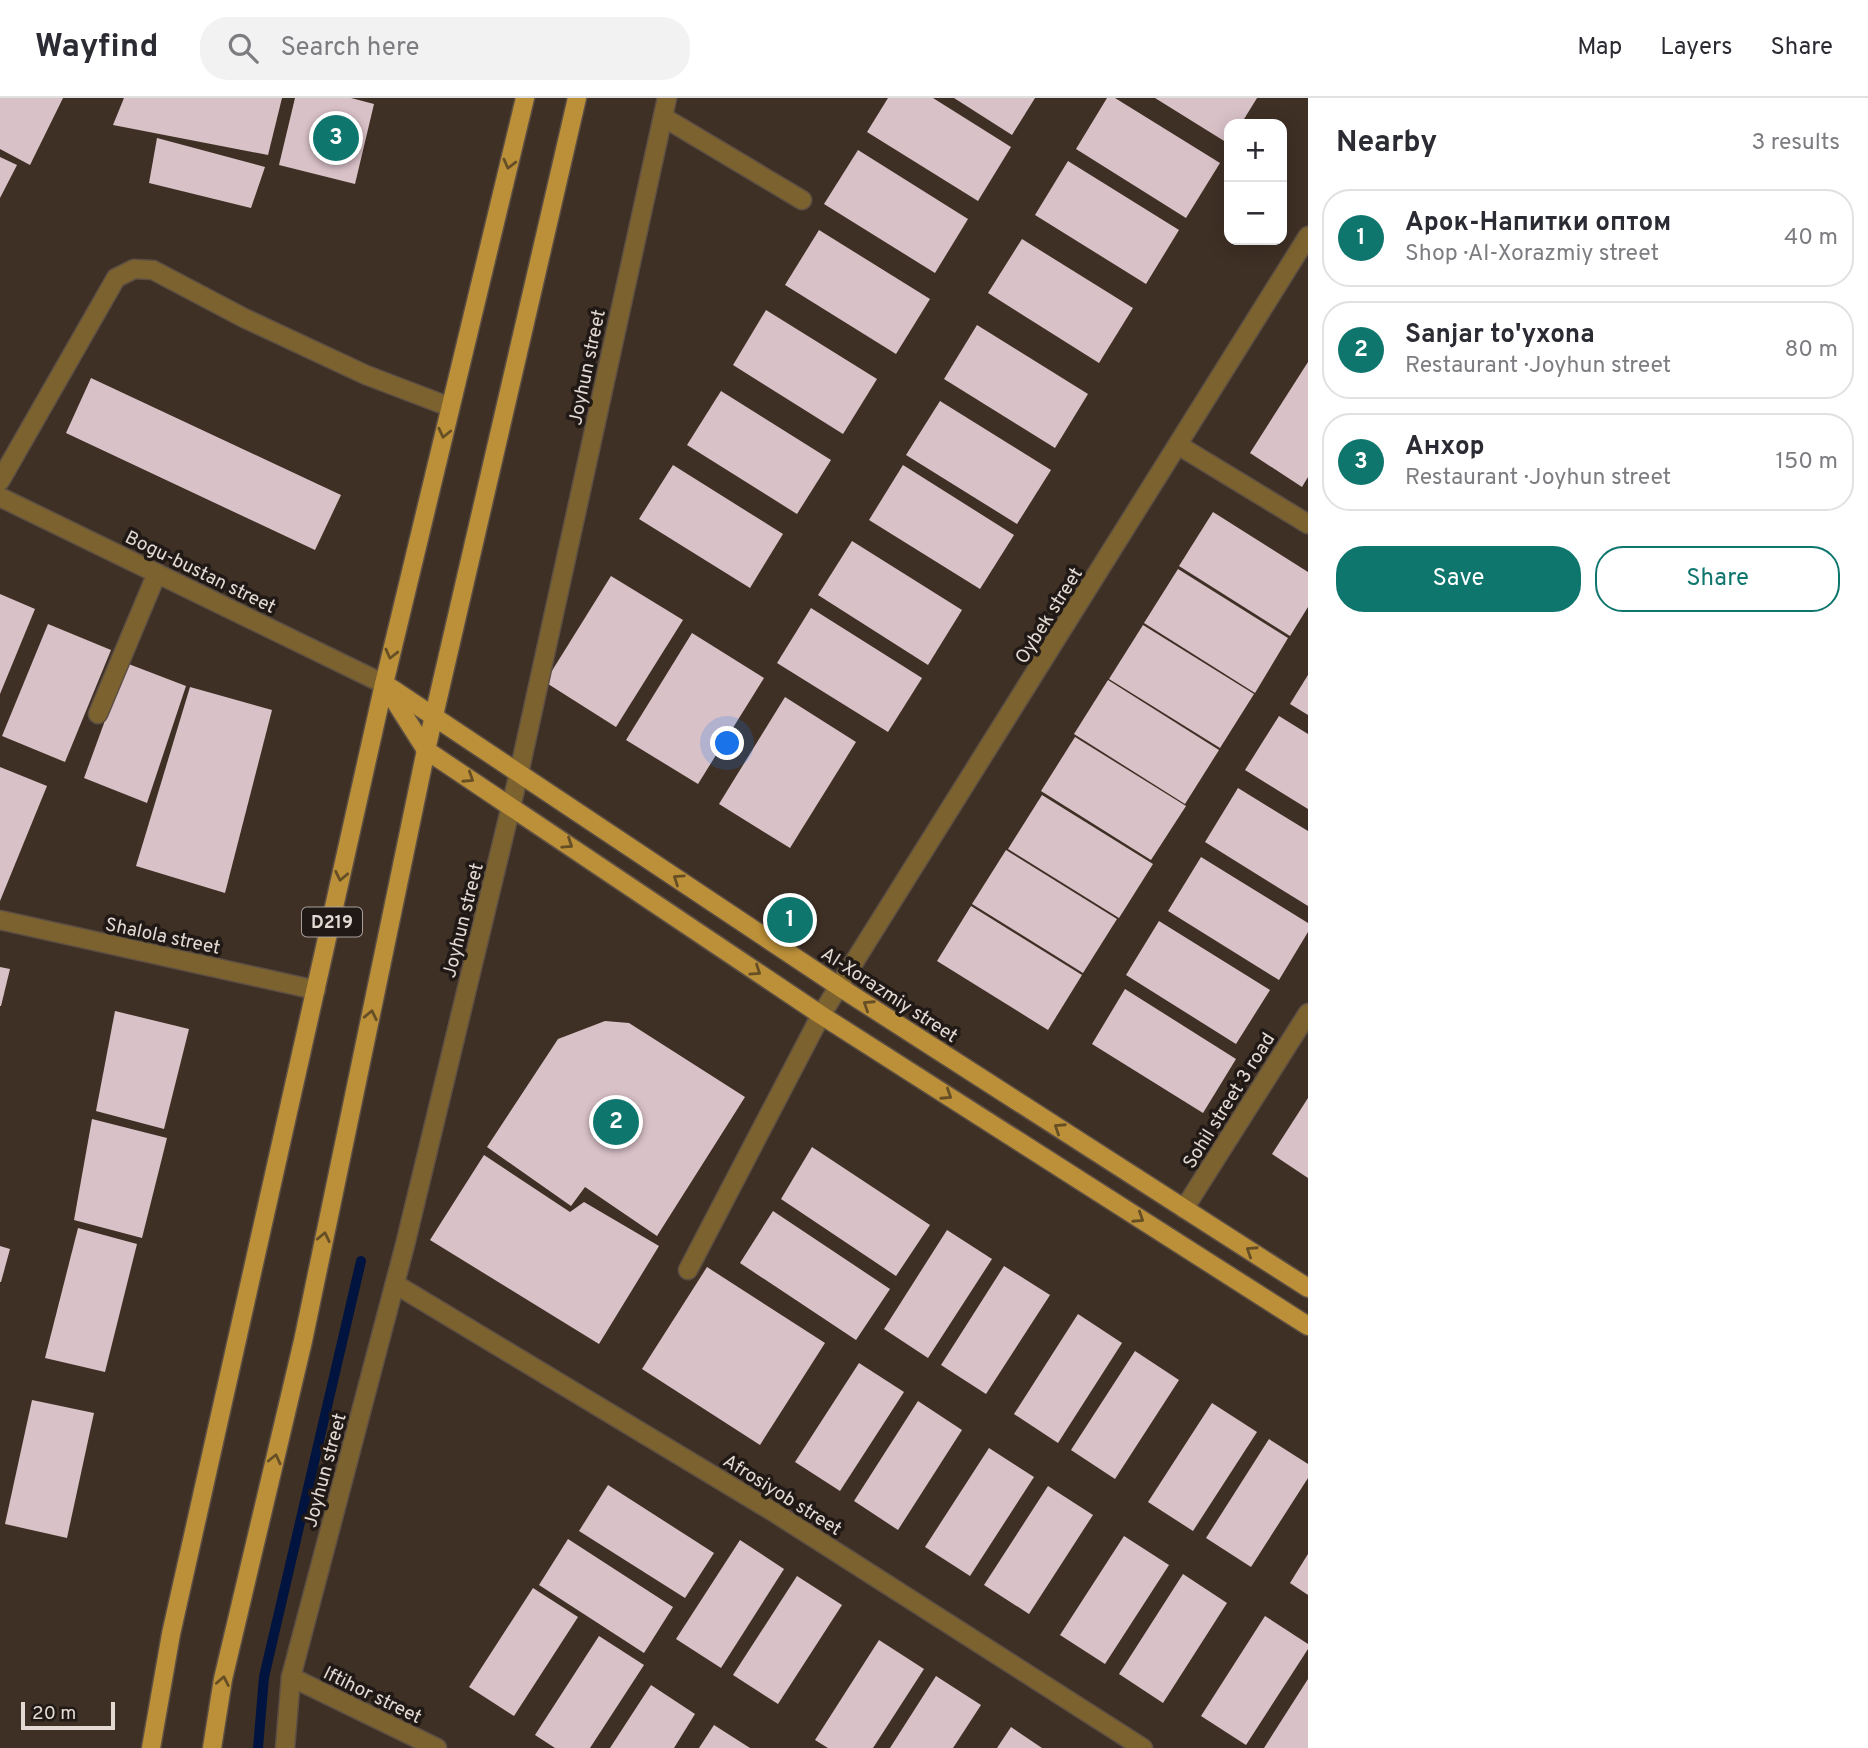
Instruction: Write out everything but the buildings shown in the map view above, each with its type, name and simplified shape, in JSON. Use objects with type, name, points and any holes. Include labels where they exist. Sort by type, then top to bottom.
[{"type":"main road","name":"D219","points":[[151,1748],[171,1634],[384,684],[525,98]]},
{"type":"main road","name":"D219","points":[[212,1748],[223,1679],[303,1341],[426,750],[576,98]]},
{"type":"main road","name":"Al-Xorazmiy street","points":[[384,684],[841,988],[1308,1288]]},
{"type":"main road","points":[[384,684],[426,750],[821,1015],[1308,1326]]},
{"type":"street","name":"Joyhun street","points":[[285,1748],[291,1677],[395,1284],[519,773],[667,98]]},
{"type":"street","points":[[663,117],[802,200]]},
{"type":"street","name":"Oybek street","points":[[688,1270],[821,1015],[841,988],[1308,236]]},
{"type":"street","points":[[0,481],[116,278],[134,269],[153,270],[244,318],[341,364],[450,407]]},
{"type":"street","points":[[1178,445],[1308,524]]},
{"type":"street","name":"Bogu-bustan street","points":[[0,497],[384,684]]},
{"type":"street","points":[[98,714],[157,573]]},
{"type":"street","name":"Shalola street","points":[[0,920],[316,990]]},
{"type":"street","name":"Sohil street 3 road","points":[[1184,1209],[1308,1013]]},
{"type":"street","name":"Afrosiyob street","points":[[395,1284],[772,1511],[1143,1748]]},
{"type":"street","name":"Iftihor street","points":[[291,1677],[437,1748]]},
{"type":"waterway","points":[[258,1748],[264,1677],[361,1261]]},
{"type":"place","name":"Анхор","points":[[336,138]]},
{"type":"place","name":"Арок-Напитки оптом","points":[[790,920]]},
{"type":"place","name":"Sanjar to'yxona","points":[[616,1122]]}]
